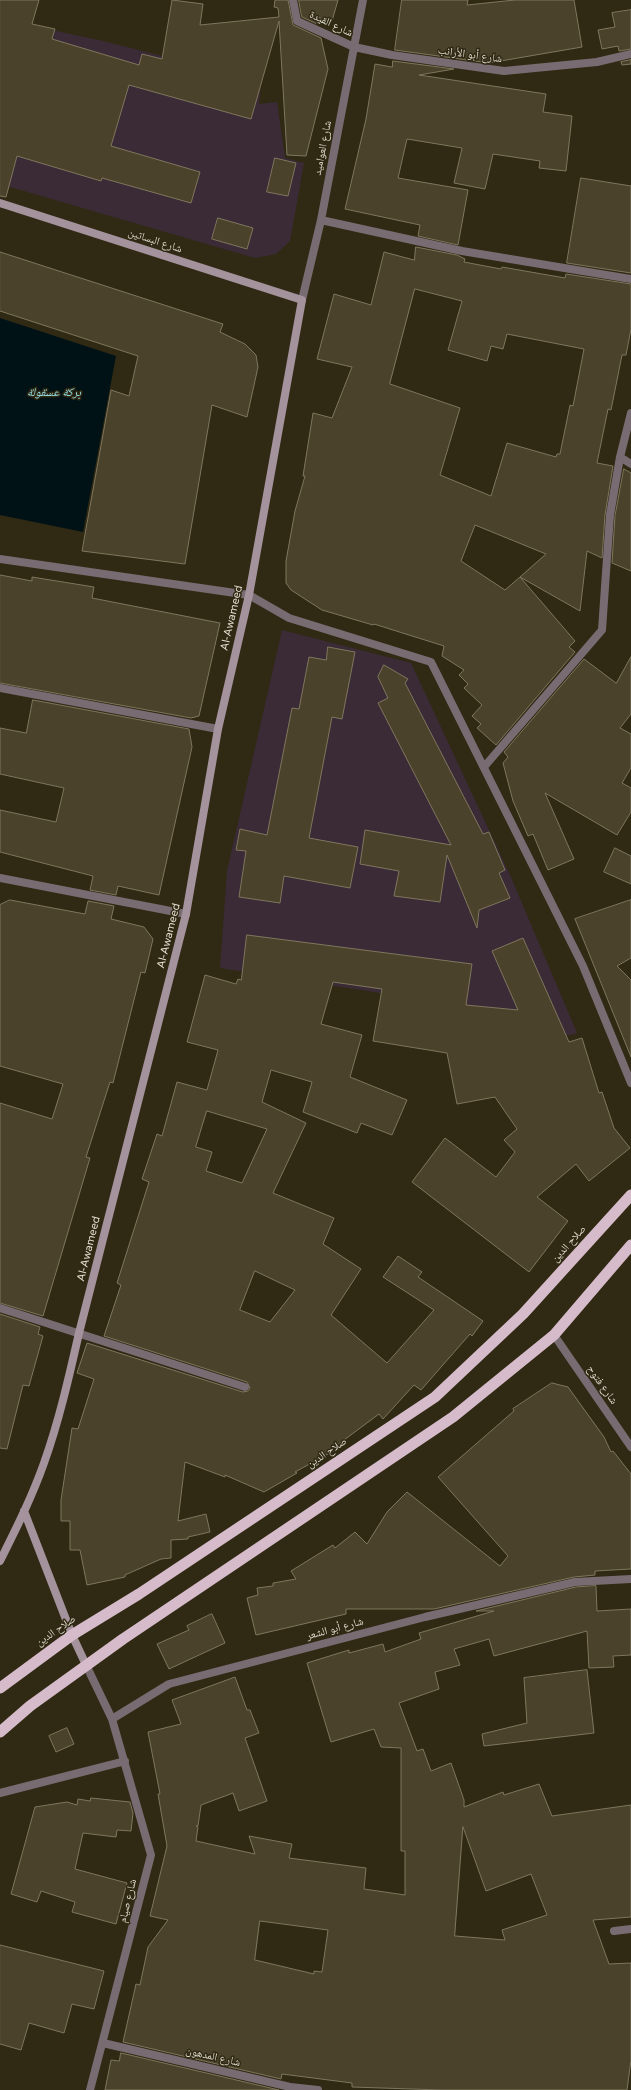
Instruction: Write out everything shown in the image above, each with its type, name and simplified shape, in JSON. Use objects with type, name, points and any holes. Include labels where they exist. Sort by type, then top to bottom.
[{"type":"highway","name":"صلاح الدين","points":[[0,1688],[72,1635],[139,1594],[435,1397],[523,1314],[631,1195]]},
{"type":"highway","points":[[0,1732],[30,1706],[87,1667],[130,1634],[453,1417],[554,1335],[631,1245]]},
{"type":"main road","name":"شارع البساتين","points":[[0,203],[302,300]]},
{"type":"main road","name":"Al-Awameed","points":[[0,1562],[24,1511],[44,1463],[66,1390],[79,1333],[186,914],[218,729],[249,595],[302,300]]},
{"type":"main road","points":[[24,1511],[72,1635],[87,1667]]},
{"type":"street","name":"شارع القيدة","points":[[293,0],[297,21],[354,47]]},
{"type":"street","name":"شارع العواميد","points":[[302,300],[321,220],[363,0]]},
{"type":"street","name":"شارع أبو الأرانب","points":[[354,47],[392,55],[504,71],[597,62],[631,54]]},
{"type":"street","points":[[321,220],[462,251],[631,279]]},
{"type":"street","points":[[484,767],[602,630],[610,515],[620,457],[631,413]]},
{"type":"street","points":[[620,457],[631,464]]},
{"type":"street","points":[[0,559],[249,595],[289,618],[431,662],[583,966],[631,1083]]},
{"type":"street","points":[[0,688],[218,729]]},
{"type":"street","points":[[0,878],[186,914]]},
{"type":"street","points":[[0,1308],[245,1387]]},
{"type":"street","name":"شارع فتوح","points":[[554,1335],[631,1447]]},
{"type":"street","name":"شارع أبو الشعر","points":[[112,1719],[168,1684],[425,1617],[576,1582],[631,1579]]},
{"type":"street","points":[[87,1667],[112,1719]]},
{"type":"street","name":"شارع صيام","points":[[90,2090],[151,1855],[112,1719]]},
{"type":"street","points":[[0,1793],[125,1762]]},
{"type":"street","points":[[614,1931],[631,1929]]},
{"type":"street","name":"شارع المدهون","points":[[103,2043],[289,2088],[318,2090]]},
{"type":"shaded area","points":[[0,19],[103,41],[261,81],[259,104],[277,102],[285,158],[304,163],[290,241],[276,254],[255,258],[0,184]]},
{"type":"shaded area","points":[[282,630],[411,663],[510,875],[577,1033],[531,1046],[451,1004],[220,968],[227,871]]},
{"type":"water","name":"بركة عسقولة","points":[[0,318],[116,356],[83,532],[0,515]]},
{"type":"building","points":[[0,0],[39,0],[32,24],[55,29],[52,39],[139,65],[142,54],[162,59],[172,0],[203,4],[200,25],[279,17],[278,8],[274,7],[275,0],[288,0],[293,25],[321,38],[328,69],[306,156],[287,155],[279,21],[251,119],[129,85],[111,146],[200,172],[191,203],[102,178],[101,181],[17,156],[6,197],[0,196]]},
{"type":"building","points":[[299,0],[338,0],[332,21],[316,17],[317,24],[302,17]]},
{"type":"building","points":[[402,0],[468,0],[467,5],[515,0],[574,0],[582,47],[489,63],[395,50]]},
{"type":"building","points":[[631,10],[631,49],[619,51],[618,46],[602,49],[598,30],[615,27],[612,13]]},
{"type":"building","points":[[631,60],[631,64],[622,65],[621,62]]},
{"type":"building","points":[[393,61],[454,69],[419,75],[546,94],[543,112],[572,116],[566,171],[539,168],[540,161],[493,154],[485,189],[454,183],[462,148],[407,139],[398,178],[468,190],[458,245],[418,236],[420,225],[345,209],[366,119],[375,64],[392,67]]},
{"type":"building","points":[[275,158],[296,163],[288,196],[267,192]]},
{"type":"building","points":[[581,178],[631,186],[631,273],[567,263]]},
{"type":"building","points":[[218,218],[253,228],[247,249],[212,239]]},
{"type":"building","points":[[416,247],[457,255],[465,259],[464,262],[501,269],[502,267],[565,278],[566,274],[631,284],[631,329],[626,355],[622,355],[611,410],[608,409],[597,463],[613,466],[605,515],[602,558],[587,551],[580,611],[520,577],[575,641],[569,647],[575,652],[496,745],[477,728],[481,724],[472,716],[482,705],[464,688],[468,684],[459,675],[464,670],[442,656],[444,646],[374,624],[373,625],[322,610],[291,590],[286,583],[286,561],[295,511],[305,476],[303,476],[313,413],[332,418],[352,367],[317,359],[334,294],[371,305],[384,252],[414,260]],"holes":[[[415,289],[462,301],[448,350],[487,361],[491,346],[503,349],[507,334],[584,349],[573,406],[570,405],[560,454],[557,454],[556,457],[507,443],[491,496],[440,475],[460,408],[390,384]],[[475,525],[546,554],[505,590],[461,561]]]},
{"type":"building","points":[[0,252],[223,324],[220,332],[245,344],[256,355],[258,367],[247,417],[212,405],[185,564],[82,551],[111,390],[129,396],[138,356],[0,311]]},
{"type":"building","points":[[624,469],[631,473],[631,571],[612,563],[615,516]]},
{"type":"building","points":[[0,575],[32,581],[32,577],[94,587],[92,598],[220,623],[199,716],[191,718],[0,683]]},
{"type":"building","points":[[328,647],[355,652],[342,719],[332,717],[309,838],[358,847],[350,888],[284,876],[280,903],[239,897],[246,851],[236,850],[240,829],[267,835],[292,708],[299,709],[309,657],[326,660]]},
{"type":"building","points":[[631,657],[631,714],[620,728],[631,734],[631,768],[622,783],[631,788],[631,812],[617,835],[545,793],[574,859],[548,870],[533,834],[528,836],[513,801],[503,763],[508,757],[504,752],[584,659],[616,683]]},
{"type":"building","points":[[384,665],[408,679],[405,683],[483,834],[489,832],[505,870],[499,873],[510,898],[479,910],[477,928],[447,855],[440,902],[394,896],[399,871],[360,864],[365,830],[451,845],[378,703],[388,698],[378,677]]},
{"type":"building","points":[[33,700],[189,729],[192,747],[159,895],[118,886],[116,895],[90,890],[93,876],[0,852],[0,810],[56,822],[64,788],[0,774],[0,728],[26,733]]},
{"type":"building","points":[[615,848],[631,856],[631,884],[604,872]]},
{"type":"building","points":[[10,900],[85,914],[88,901],[114,906],[111,919],[144,927],[153,939],[145,973],[141,972],[113,1083],[110,1082],[86,1157],[90,1158],[43,1316],[0,1303],[0,1103],[52,1119],[63,1084],[0,1066],[0,905]]},
{"type":"building","points":[[631,900],[631,958],[617,966],[631,980],[631,1057],[575,919]]},
{"type":"building","points":[[247,935],[472,964],[466,1005],[518,1010],[492,951],[523,938],[569,1042],[582,1038],[599,1093],[602,1092],[614,1128],[630,1148],[589,1181],[576,1164],[537,1197],[568,1221],[529,1272],[412,1182],[445,1138],[496,1177],[515,1152],[504,1140],[517,1129],[495,1097],[457,1104],[447,1053],[373,1041],[382,989],[333,982],[321,1024],[362,1035],[350,1077],[407,1100],[392,1135],[361,1123],[357,1133],[303,1112],[312,1082],[271,1070],[262,1102],[306,1123],[273,1193],[334,1218],[323,1244],[361,1269],[331,1315],[387,1363],[434,1310],[383,1277],[398,1256],[422,1272],[418,1277],[483,1321],[472,1336],[470,1334],[421,1390],[414,1385],[383,1419],[379,1414],[336,1446],[337,1449],[295,1472],[297,1473],[264,1492],[225,1475],[225,1477],[185,1462],[178,1521],[206,1514],[210,1532],[188,1537],[188,1539],[171,1540],[171,1558],[161,1559],[125,1575],[125,1577],[87,1585],[80,1550],[70,1550],[70,1521],[61,1521],[61,1500],[72,1428],[78,1429],[94,1379],[77,1373],[87,1343],[243,1392],[248,1391],[250,1388],[247,1382],[104,1336],[121,1285],[117,1283],[149,1182],[142,1179],[157,1134],[162,1136],[177,1082],[207,1090],[218,1050],[187,1042],[205,975],[236,984],[238,979],[241,980]],"holes":[[[207,1111],[267,1129],[242,1183],[206,1171],[212,1152],[196,1147]],[[255,1271],[295,1290],[270,1322],[240,1310]]]},
{"type":"building","points":[[0,1314],[40,1327],[38,1334],[43,1336],[29,1386],[23,1385],[7,1449],[0,1448]]},
{"type":"building","points":[[552,1383],[568,1387],[604,1437],[611,1452],[613,1451],[631,1474],[631,1569],[595,1571],[595,1575],[574,1577],[434,1609],[346,1609],[346,1614],[256,1635],[247,1598],[258,1595],[257,1588],[273,1586],[273,1583],[296,1579],[291,1571],[333,1545],[335,1548],[355,1532],[367,1544],[387,1512],[407,1492],[500,1566],[508,1556],[438,1477],[514,1411],[513,1409]]},
{"type":"building","points":[[596,1586],[597,1611],[631,1609],[631,1655],[613,1656],[614,1667],[589,1668],[587,1631],[494,1656],[489,1639],[454,1649],[460,1665],[435,1672],[439,1689],[399,1703],[417,1751],[423,1749],[431,1771],[451,1763],[464,1800],[464,1807],[503,1792],[504,1795],[539,1784],[552,1816],[631,1805],[631,1917],[593,1920],[609,1964],[631,1963],[631,2060],[627,2090],[442,2090],[352,2087],[352,2083],[282,2074],[281,2079],[123,2042],[136,1984],[140,1985],[148,1947],[168,1920],[150,1916],[167,1846],[158,1794],[160,1794],[148,1732],[181,1724],[172,1700],[235,1677],[247,1710],[250,1710],[259,1733],[245,1738],[267,1801],[239,1811],[233,1793],[201,1805],[198,1826],[196,1826],[198,1827],[196,1841],[255,1854],[249,1836],[292,1844],[289,1858],[366,1868],[364,1889],[405,1895],[405,1851],[401,1851],[401,1748],[381,1747],[374,1729],[331,1742],[307,1663],[349,1650],[349,1653],[383,1644],[385,1652],[421,1639],[419,1633],[494,1611],[476,1611],[576,1587]],"holes":[[[463,1827],[486,1891],[531,1874],[547,1915],[502,1930],[505,1940],[455,1936]],[[260,1921],[328,1930],[322,1972],[314,1971],[314,1974],[255,1960]]]},
{"type":"building","points":[[212,1614],[225,1643],[169,1669],[157,1644],[189,1630],[187,1626]]},
{"type":"building","points":[[587,1670],[594,1733],[484,1746],[482,1734],[527,1723],[524,1678]]},
{"type":"building","points":[[67,1728],[74,1744],[56,1752],[49,1736]]},
{"type":"building","points":[[91,1798],[130,1802],[133,1813],[131,1831],[117,1830],[116,1837],[83,1833],[75,1869],[127,1883],[116,1924],[72,1912],[75,1902],[41,1891],[37,1902],[11,1894],[35,1807],[67,1802],[77,1805],[78,1799],[90,1801]]},
{"type":"building","points":[[0,1945],[104,1971],[94,2009],[72,2004],[64,2033],[29,2023],[21,2050],[0,2044]]},
{"type":"building","points":[[121,2053],[279,2090],[105,2090],[111,2060],[119,2061]]}]
